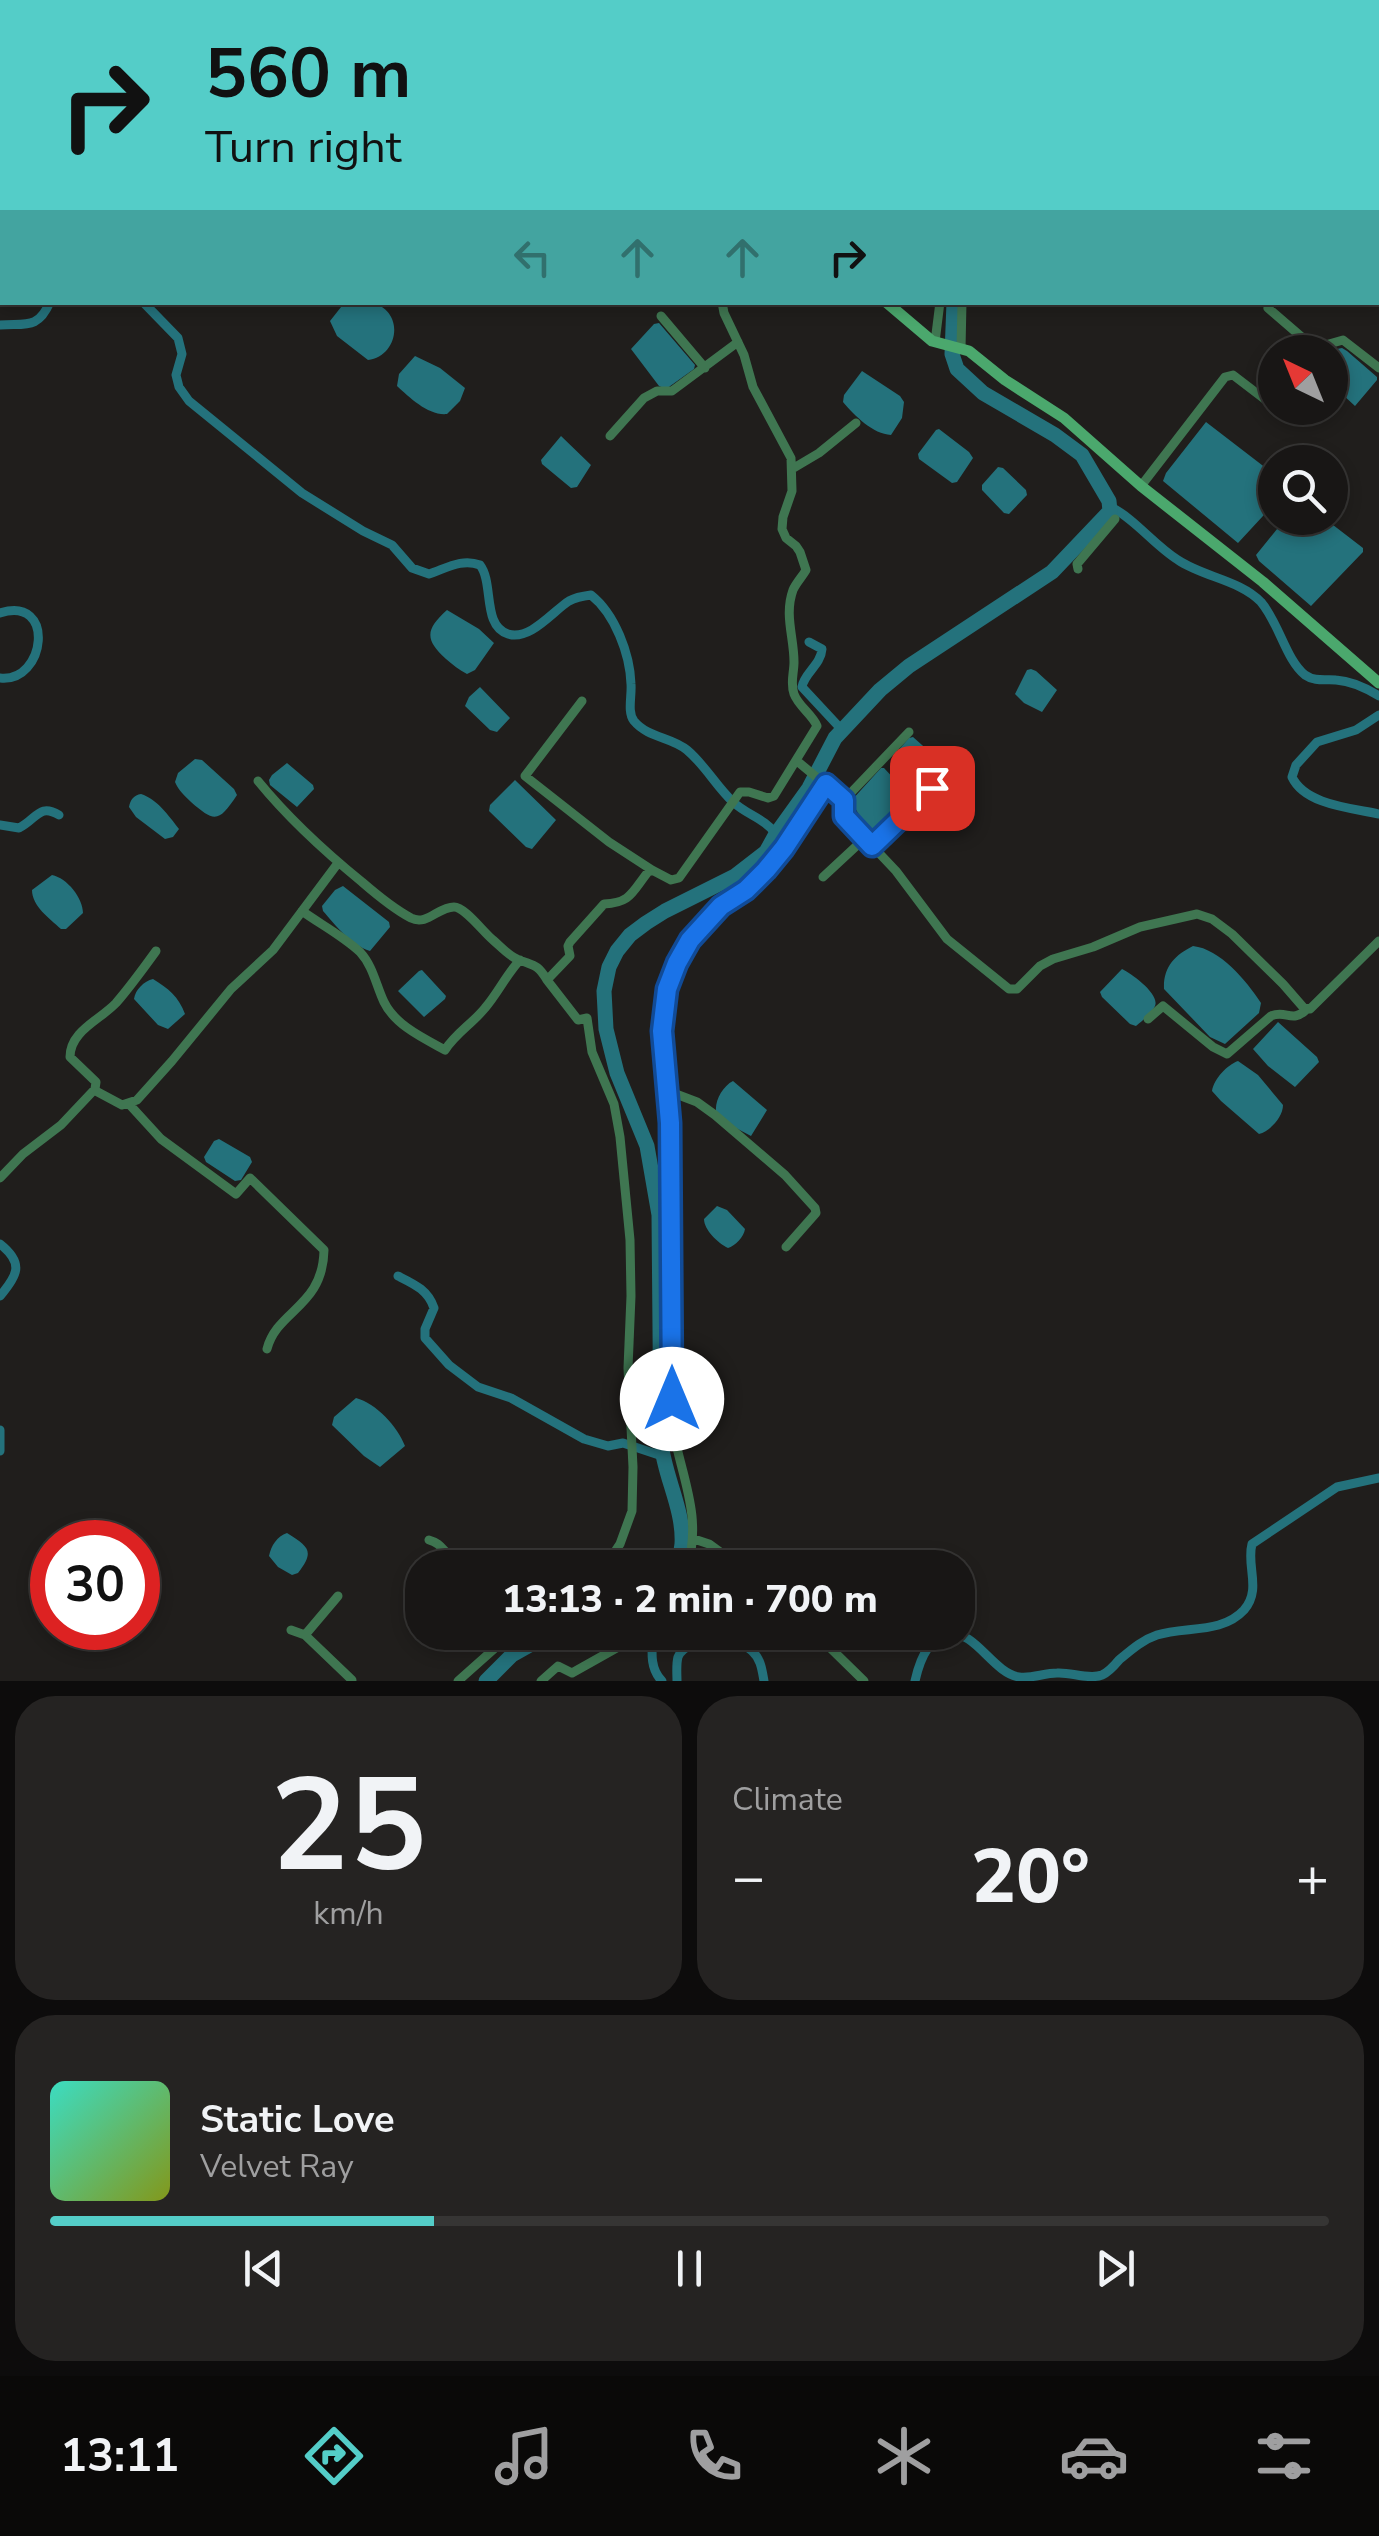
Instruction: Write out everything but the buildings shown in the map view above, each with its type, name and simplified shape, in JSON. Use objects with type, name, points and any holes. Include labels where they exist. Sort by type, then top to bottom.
[{"type":"street","points":[[582,701],[525,776],[608,842],[672,880],[678,878],[738,794],[748,792],[771,798],[817,726],[796,699],[792,682],[794,656],[788,614],[792,592],[806,570],[800,552],[782,530],[792,491],[790,458],[753,387],[723,305]]},
{"type":"street","points":[[890,305],[937,343],[969,351],[1055,412],[1263,582],[1379,684]]},
{"type":"street","points":[[937,343],[940,305]]},
{"type":"street","points":[[959,348],[962,305]]},
{"type":"street","points":[[1270,305],[1268,308],[1299,335]]},
{"type":"street","points":[[662,316],[705,368]]},
{"type":"street","points":[[610,436],[644,398],[657,391],[672,391],[738,342]]},
{"type":"street","points":[[1348,344],[1379,368]]},
{"type":"street","points":[[1141,486],[1225,377],[1233,375],[1258,393]]},
{"type":"street","points":[[792,470],[856,423]]},
{"type":"street","points":[[1078,569],[1077,564],[1114,519]]},
{"type":"street","points":[[909,732],[844,800],[844,816],[896,871],[947,939],[1009,988],[1016,989],[1053,959],[1140,927],[1197,914],[1212,919],[1232,934],[1306,1009]]},
{"type":"street","points":[[797,761],[844,800]]},
{"type":"street","points":[[823,877],[950,771]]},
{"type":"street","points":[[258,781],[282,811],[376,894],[414,920],[421,921],[448,908],[466,911],[472,922],[491,938],[541,970],[578,1020],[587,1018],[592,1052],[614,1104],[630,1240],[632,1511],[617,1550]]},
{"type":"street","points":[[692,1550],[694,1539],[686,1479],[672,1425],[670,1123],[662,1031],[667,989],[690,940],[721,906],[746,890],[766,870],[784,848],[823,782]]},
{"type":"street","points":[[94,1090],[113,1102],[129,1104],[136,1100],[231,989],[273,950],[338,863]]},
{"type":"street","points":[[547,980],[570,956],[570,942],[600,907],[608,903],[617,905],[628,898],[652,870]]},
{"type":"street","points":[[302,911],[360,952],[372,969],[390,1012],[413,1033],[444,1050],[487,1006],[520,960]]},
{"type":"street","points":[[1148,1020],[1162,1006],[1227,1054],[1271,1016],[1298,1016],[1314,1006],[1379,941]]},
{"type":"street","points":[[0,1178],[94,1090],[96,1082],[70,1057],[70,1050],[76,1037],[116,1002],[156,952]]},
{"type":"street","points":[[668,1091],[698,1102],[715,1115],[785,1174],[816,1208],[816,1213],[786,1247]]},
{"type":"street","points":[[129,1104],[161,1139],[236,1194],[250,1178],[324,1250],[319,1280],[272,1335],[267,1349]]},
{"type":"street","points":[[694,1539],[717,1550]]},
{"type":"street","points":[[429,1540],[445,1550]]},
{"type":"street","points":[[305,1635],[338,1596]]},
{"type":"street","points":[[291,1630],[305,1635],[352,1680]]},
{"type":"street","points":[[458,1681],[493,1650]]},
{"type":"street","points":[[541,1681],[558,1666],[572,1673],[613,1650]]},
{"type":"street","points":[[832,1650],[864,1681]]},
{"type":"water","points":[[343,305],[377,305],[393,323],[392,342],[378,357],[368,360],[337,336],[330,321]]},
{"type":"water","points":[[659,323],[695,365],[666,389],[659,386],[631,349]]},
{"type":"water","points":[[1348,352],[1377,377],[1355,406],[1348,400]]},
{"type":"water","points":[[415,356],[440,368],[465,388],[460,401],[447,414],[427,409],[397,386],[399,374]]},
{"type":"water","points":[[862,371],[904,402],[902,418],[891,435],[871,428],[843,402]]},
{"type":"water","points":[[1206,422],[1258,462],[1258,521],[1238,543],[1163,481]]},
{"type":"water","points":[[939,429],[973,458],[957,482],[952,483],[919,459],[918,454]]},
{"type":"water","points":[[561,436],[591,465],[577,487],[571,488],[542,464],[541,460]]},
{"type":"water","points":[[998,467],[1026,490],[1027,495],[1009,514],[982,490]]},
{"type":"water","points":[[1272,535],[1346,535],[1363,548],[1311,606],[1256,555]]},
{"type":"water","points":[[447,610],[494,643],[475,670],[467,674],[446,659],[431,640],[435,623]]},
{"type":"water","points":[[1031,669],[1057,690],[1042,712],[1015,694]]},
{"type":"water","points":[[480,687],[510,718],[497,732],[465,706]]},
{"type":"water","points":[[913,737],[940,761],[941,766],[924,786],[895,759],[895,754]]},
{"type":"water","points":[[195,759],[202,760],[237,795],[221,815],[211,816],[199,809],[175,782],[178,773]]},
{"type":"water","points":[[287,763],[314,789],[297,807],[270,785],[272,775]]},
{"type":"water","points":[[881,768],[913,799],[872,840],[858,827],[862,820],[851,801]]},
{"type":"water","points":[[949,776],[967,788],[975,803],[954,823],[931,799]]},
{"type":"water","points":[[515,780],[556,820],[532,849],[489,811],[490,805]]},
{"type":"water","points":[[141,794],[157,804],[179,829],[173,837],[165,839],[136,817],[129,807],[131,800]]},
{"type":"water","points":[[52,875],[68,884],[82,907],[83,913],[66,929],[47,916],[33,896],[32,890]]},
{"type":"water","points":[[343,886],[389,922],[390,927],[370,951],[350,940],[323,911],[322,906]]},
{"type":"water","points":[[1193,946],[1222,959],[1261,1003],[1259,1013],[1225,1044],[1210,1037],[1164,989],[1171,963]]},
{"type":"water","points":[[1122,969],[1144,985],[1155,1001],[1152,1011],[1136,1026],[1100,992]]},
{"type":"water","points":[[422,970],[446,996],[424,1017],[398,991]]},
{"type":"water","points":[[153,979],[172,994],[185,1014],[168,1029],[158,1025],[134,999],[140,986]]},
{"type":"water","points":[[1278,1022],[1319,1062],[1295,1087],[1253,1049]]},
{"type":"water","points":[[1238,1061],[1258,1075],[1283,1105],[1275,1123],[1259,1134],[1212,1091],[1222,1073]]},
{"type":"water","points":[[733,1081],[767,1110],[751,1136],[716,1111],[720,1094]]},
{"type":"water","points":[[219,1139],[250,1157],[252,1162],[241,1180],[235,1181],[206,1162],[204,1157]]},
{"type":"water","points":[[717,1206],[727,1210],[745,1229],[739,1241],[728,1248],[712,1236],[705,1223],[704,1219]]},
{"type":"water","points":[[356,1398],[385,1417],[405,1446],[380,1467],[332,1425],[334,1417]]},
{"type":"water","points":[[287,1533],[305,1546],[308,1554],[298,1573],[292,1575],[269,1556],[275,1542]]},
{"type":"waterway","points":[[0,325],[35,321],[48,305]]},
{"type":"waterway","points":[[146,305],[178,338],[182,354],[176,375],[189,401],[302,493],[392,545],[412,568],[429,574],[461,563],[480,565],[487,582],[491,613],[500,629],[508,634],[525,633],[569,601],[591,595],[614,624],[624,648],[634,721],[646,731],[687,750],[733,802],[776,834]]},
{"type":"waterway","points":[[681,1550],[682,1531],[661,1442],[659,1215],[647,1146],[617,1073],[606,1029],[604,991],[609,967],[630,935],[646,923],[735,876],[766,852],[809,788],[835,738],[880,690],[909,666],[1052,572],[1110,511],[1109,501],[1082,455],[983,393],[957,369],[952,354],[954,305]]},
{"type":"waterway","points":[[1111,507],[1178,560],[1261,602],[1305,675],[1347,682],[1379,696]]},
{"type":"waterway","points":[[0,613],[18,611],[30,616],[37,627],[38,641],[27,667],[16,676],[0,678]]},
{"type":"waterway","points":[[809,642],[822,649],[802,687],[842,730]]},
{"type":"waterway","points":[[1379,715],[1356,730],[1317,742],[1296,765],[1292,777],[1307,794],[1318,799],[1379,814]]},
{"type":"waterway","points":[[0,825],[19,828],[42,811],[59,815]]},
{"type":"waterway","points":[[0,1244],[13,1257],[16,1269],[0,1296]]},
{"type":"waterway","points":[[398,1276],[420,1288],[434,1308],[425,1338],[449,1365],[478,1387],[511,1398],[584,1439],[608,1446],[623,1443],[662,1456]]},
{"type":"waterway","points":[[0,1430],[0,1451]]},
{"type":"waterway","points":[[915,1681],[930,1645],[949,1634],[967,1638],[1001,1668],[1019,1677],[1057,1673],[1091,1677],[1107,1672],[1152,1637],[1225,1623],[1244,1610],[1252,1594],[1252,1544],[1337,1487],[1379,1478]]},
{"type":"waterway","points":[[677,1681],[677,1660],[683,1650],[713,1641],[752,1651],[764,1681]]},
{"type":"waterway","points":[[486,1681],[521,1650]]},
{"type":"waterway","points":[[652,1650],[653,1665],[662,1681]]},
{"type":"route","points":[[672,1399],[670,1123],[662,1031],[667,989],[677,963],[703,924],[766,870],[826,784],[844,800],[844,816],[872,846],[932,788]]}]
